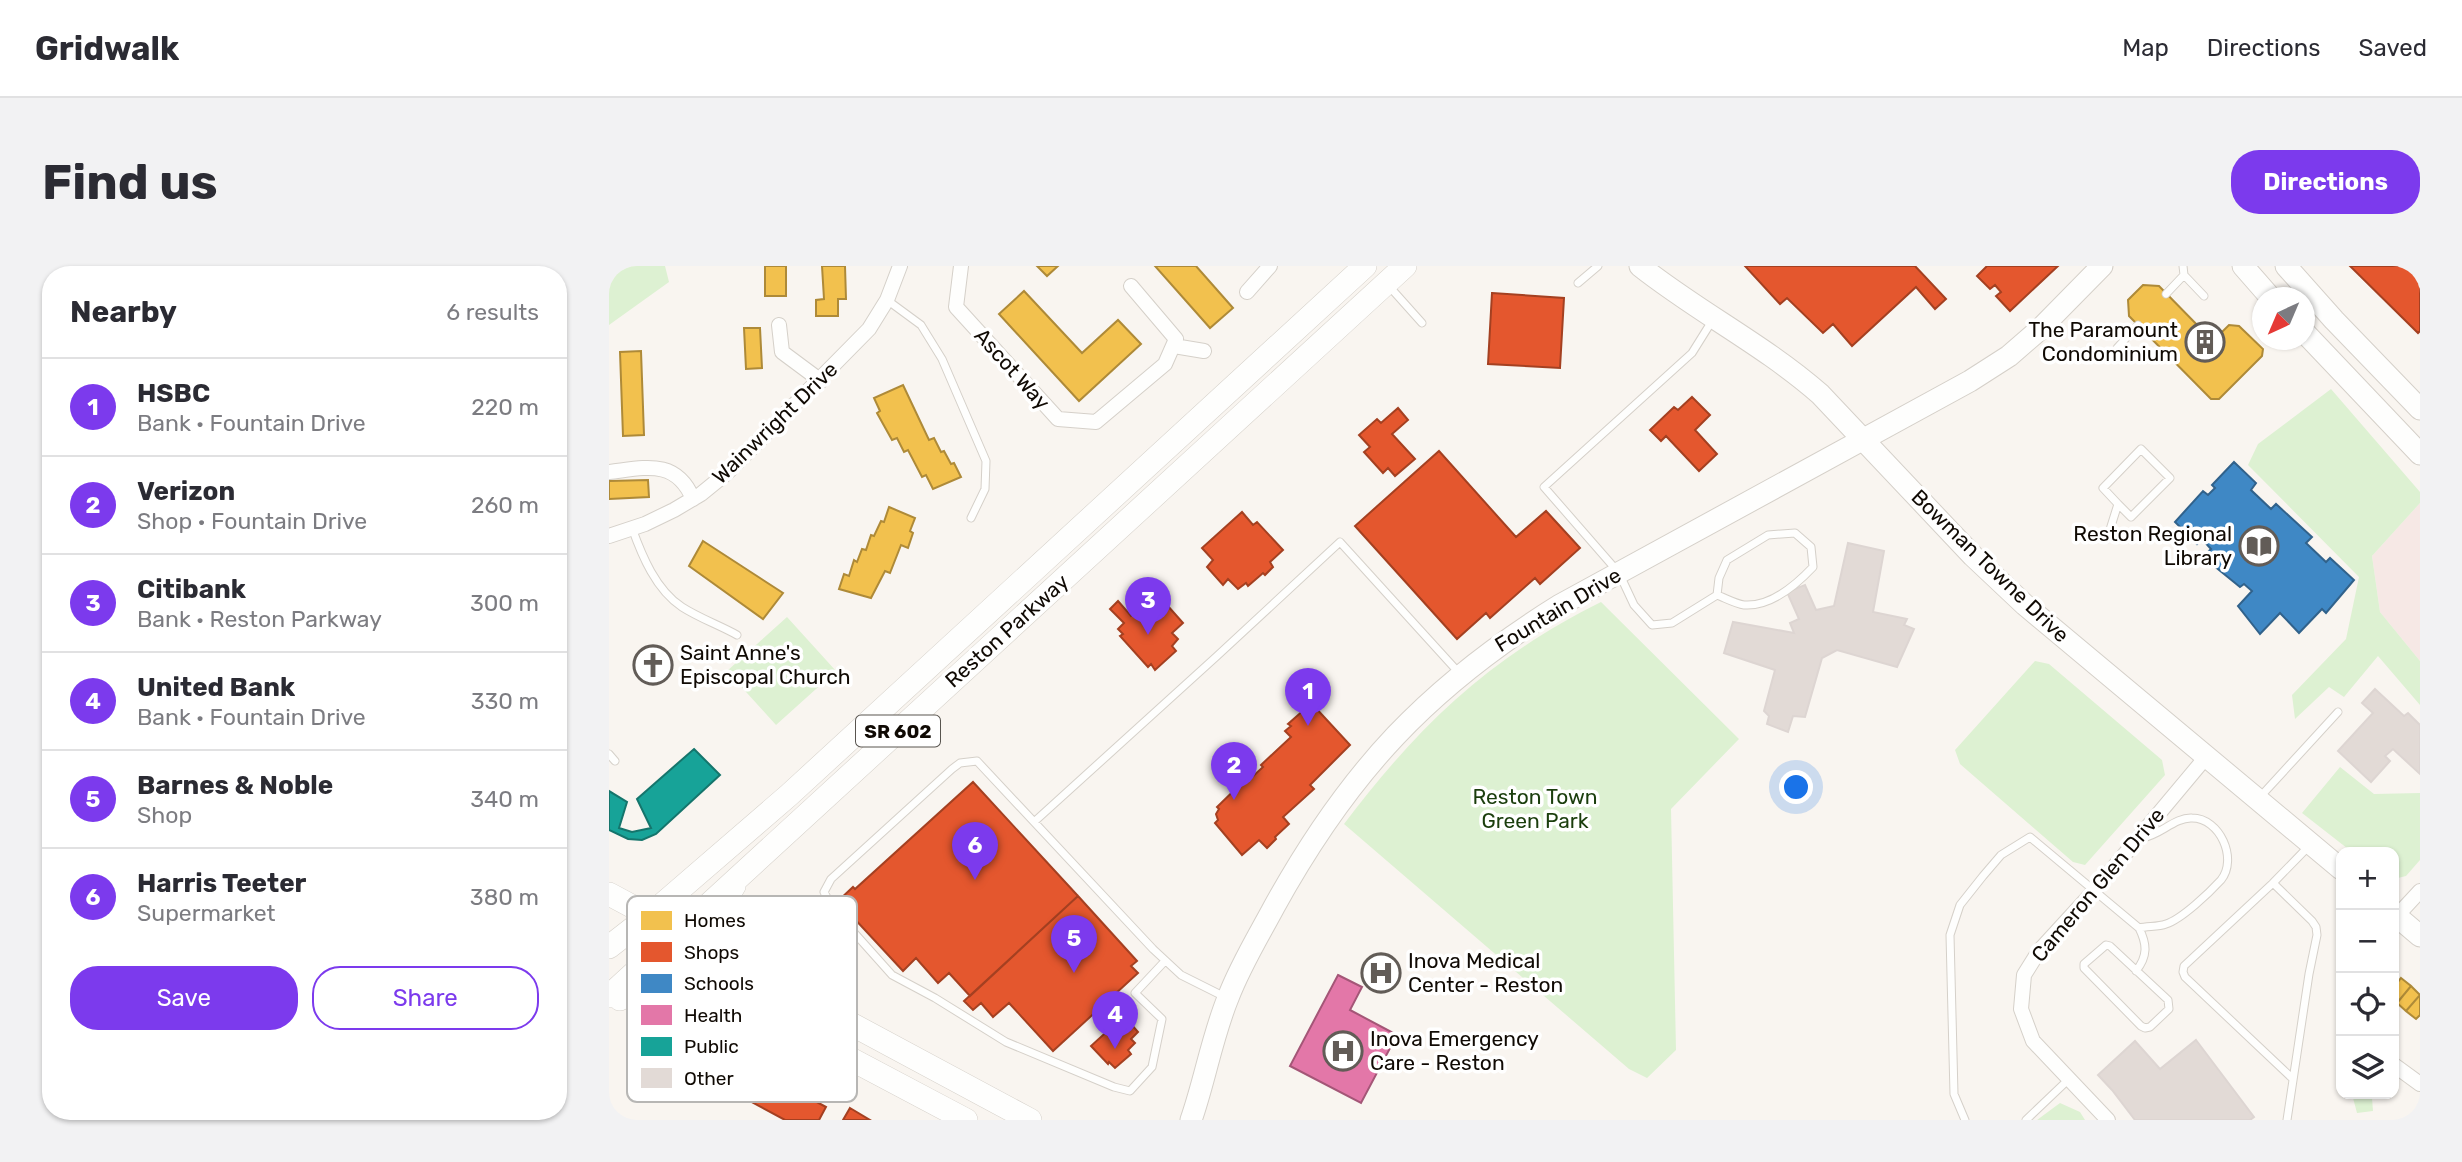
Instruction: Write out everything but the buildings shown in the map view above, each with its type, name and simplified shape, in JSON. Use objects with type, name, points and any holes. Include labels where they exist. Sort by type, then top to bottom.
[{"type":"main road","name":"Reston Parkway","points":[[672,896],[789,795],[1365,266]]},
{"type":"main road","name":"Reston Parkway","points":[[716,896],[1405,266]]},
{"type":"main road","points":[[729,896],[744,871]]},
{"type":"main road","points":[[609,894],[627,903]]},
{"type":"main road","name":"Reston Parkway","points":[[609,996],[627,978]]},
{"type":"main road","points":[[609,1006],[627,994]]},
{"type":"main road","points":[[857,1028],[1030,1120]]},
{"type":"main road","points":[[857,1063],[959,1118]]},
{"type":"street","name":"Wainwright Drive","points":[[609,536],[665,515],[693,499],[728,472],[821,381],[869,329],[887,300],[900,266]]},
{"type":"street","name":"Ascot Way","points":[[961,266],[956,307],[1058,419],[1096,422],[1165,364],[1174,346]]},
{"type":"street","points":[[1247,292],[1270,266]]},
{"type":"street","name":"Bowman Towne Drive","points":[[1640,266],[1668,289],[1792,370],[1820,394],[1973,556],[2025,606],[2336,865]]},
{"type":"street","name":"Fountain Drive","points":[[1191,1120],[1228,998],[1284,890],[1331,813],[1363,771],[1398,732],[1461,674],[1515,633],[1560,605],[1970,381],[2009,356],[2039,330],[2102,266]]},
{"type":"street","points":[[2243,266],[2261,287]]},
{"type":"street","points":[[2286,266],[2420,409]]},
{"type":"street","points":[[1131,286],[1176,339],[1174,346],[1204,351]]},
{"type":"street","points":[[779,325],[782,352],[821,381]]},
{"type":"street","points":[[2315,344],[2420,454]]},
{"type":"street","points":[[609,472],[656,467],[671,472],[689,489],[693,499]]},
{"type":"street","name":"Cameron Glen Drive","points":[[2108,1120],[2033,1041],[2021,1009],[2024,975],[2039,951],[2094,891],[2206,757]]},
{"type":"street","points":[[2399,911],[2420,891]]},
{"type":"street","points":[[2399,920],[2420,936]]},
{"type":"street","points":[[2399,1069],[2420,1084]]},
{"type":"lane","points":[[1578,283],[1598,266]]},
{"type":"lane","points":[[2183,266],[2184,275],[2204,296]]},
{"type":"lane","points":[[2167,294],[2184,275]]},
{"type":"lane","points":[[1386,284],[1422,323]]},
{"type":"lane","points":[[887,300],[921,325],[942,359],[986,461],[985,489],[971,517]]},
{"type":"lane","points":[[1714,318],[1692,353],[1543,487],[1619,573],[1634,605],[1652,625],[1672,623],[1717,596],[1745,605],[1769,600],[1797,585],[1813,567],[1811,547],[1795,533],[1768,535],[1727,560],[1719,578],[1717,596]]},
{"type":"lane","points":[[2117,348],[2138,325]]},
{"type":"lane","points":[[2141,449],[2170,478],[2131,517],[2118,504],[2103,488],[2141,449]]},
{"type":"lane","points":[[2107,538],[2118,504]]},
{"type":"lane","points":[[632,528],[642,556],[666,594],[682,607],[737,635]]},
{"type":"lane","points":[[1034,822],[1340,541],[1461,674]]},
{"type":"lane","points":[[2257,800],[2338,712]]},
{"type":"lane","points":[[609,754],[615,761]]},
{"type":"lane","points":[[826,896],[824,892],[831,879],[960,763],[977,761],[1165,961],[1181,975],[1228,998]]},
{"type":"lane","points":[[2138,838],[2151,836],[2175,823],[2192,818],[2212,825],[2220,832],[2225,843],[2227,869],[2222,879],[2178,918],[2164,925],[2139,928]]},
{"type":"lane","points":[[1965,1120],[1954,1094],[1950,935],[1960,905],[2001,855],[2030,837],[2139,928],[2146,942],[2146,954],[2136,971]]},
{"type":"lane","points":[[2293,1079],[2185,977],[2183,972],[2184,966],[2311,844]]},
{"type":"lane","points":[[2273,883],[2312,921],[2317,935],[2287,1120]]},
{"type":"lane","points":[[857,936],[892,975],[1006,1041],[1114,1087],[1130,1091],[1152,1068],[1162,1019],[1135,993],[1165,961]]},
{"type":"lane","points":[[2106,945],[2136,971],[2168,1000],[2169,1004],[2169,1009],[2150,1027],[2145,1028],[2087,973],[2084,964],[2106,945]]},
{"type":"lane","points":[[2026,1120],[2070,1079]]},
{"type":"shaded area","points":[[2420,503],[2420,661],[2380,612],[2372,556]]},
{"type":"green space","points":[[609,266],[665,266],[669,282],[609,325]]},
{"type":"green space","points":[[2331,389],[2420,492],[2420,503],[2372,556],[2380,612],[2420,661],[2420,705],[2378,656],[2344,697],[2329,687],[2295,719],[2292,695],[2346,639],[2359,577],[2248,465],[2258,444]]},
{"type":"green space","name":"Reston Town Green Park","points":[[1601,602],[1739,739],[1671,809],[1676,1050],[1647,1078],[1629,1069],[1344,824],[1400,756],[1459,697],[1524,646]]},
{"type":"green space","points":[[787,617],[836,671],[776,725],[727,671]]},
{"type":"green space","points":[[2035,661],[2049,664],[2162,760],[2165,775],[2085,865],[2073,862],[1960,764],[1955,750]]},
{"type":"green space","points":[[2340,767],[2374,794],[2420,793],[2420,860],[2406,876],[2399,878],[2399,847],[2346,847],[2302,813]]},
{"type":"green space","points":[[2353,1099],[2372,1099],[2373,1111],[2357,1113]]},
{"type":"green space","points":[[2060,1103],[2080,1112],[2085,1120],[2037,1120]]},
{"type":"place","name":"The Paramount Condominium","points":[[2205,342]]},
{"type":"place","name":"Reston Regional Library","points":[[2259,546]]},
{"type":"place","name":"Citibank","points":[[1148,635]]},
{"type":"place","name":"Saint Anne's Episcopal Church","points":[[653,665]]},
{"type":"place","name":"HSBC","points":[[1308,726]]},
{"type":"place","name":"Verizon","points":[[1234,800]]},
{"type":"place","name":"Harris Teeter","points":[[975,880]]},
{"type":"place","name":"Barnes & Noble","points":[[1074,973]]},
{"type":"place","name":"Inova Medical Center - Reston","points":[[1381,973]]},
{"type":"place","name":"United Bank","points":[[1115,1049]]},
{"type":"place","name":"Inova Emergency Care - Reston","points":[[1343,1051]]}]
